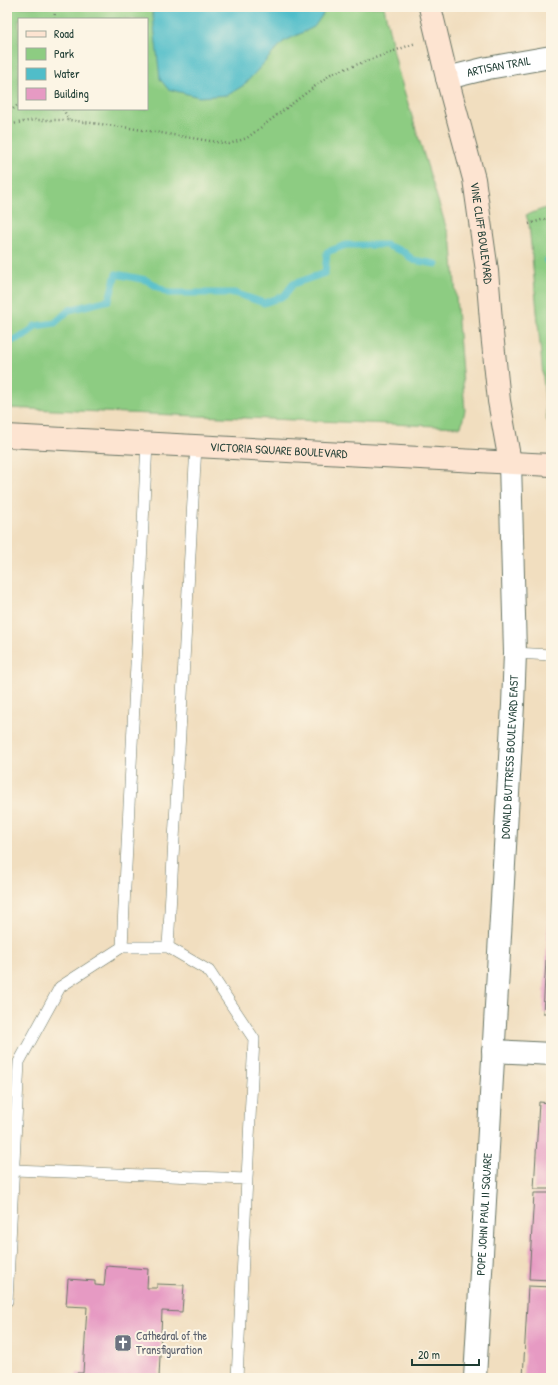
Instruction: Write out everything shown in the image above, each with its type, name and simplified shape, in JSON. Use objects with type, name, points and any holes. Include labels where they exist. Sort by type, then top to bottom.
[{"type":"street","name":"VINE CLIFF BOULEVARD","points":[[430,7],[474,179],[487,271],[499,402],[510,462]]},
{"type":"street","name":"ARTISAN TRAIL","points":[[447,78],[488,68],[551,57]]},
{"type":"street","name":"VICTORIA SQUARE BOULEVARD","points":[[7,436],[551,465]]},
{"type":"street","name":"DONALD BUTTRESS BOULEVARD EAST","points":[[493,1051],[515,653],[510,462]]},
{"type":"street","points":[[493,1051],[551,1054]]},
{"type":"street","name":"POPE JOHN PAUL II SQUARE","points":[[475,1378],[493,1051]]},
{"type":"lane","points":[[122,947],[147,443]]},
{"type":"lane","points":[[168,947],[196,446]]},
{"type":"lane","points":[[515,653],[551,655]]},
{"type":"lane","points":[[7,1302],[19,1062],[60,987],[122,947],[168,947],[208,971],[254,1038],[238,1378]]},
{"type":"lane","points":[[14,1170],[247,1179]]},
{"type":"path","points":[[54,18],[56,7]]},
{"type":"path","points":[[7,125],[34,120],[68,120],[130,128],[229,144],[247,138],[331,74],[437,36]]},
{"type":"path","points":[[7,114],[18,105]]},
{"type":"path","points":[[63,110],[68,120]]},
{"type":"path","points":[[529,224],[551,217]]},
{"type":"green space","points":[[7,7],[384,7],[398,71],[452,246],[465,410],[461,427],[7,408]]},
{"type":"green space","points":[[551,206],[551,423],[547,421],[529,224],[526,215]]},
{"type":"water","points":[[152,7],[324,7],[323,14],[314,27],[283,42],[244,85],[228,95],[199,97],[168,89],[160,79]]},
{"type":"building","points":[[549,907],[551,907],[551,1013],[543,1013]]},
{"type":"building","points":[[539,1102],[551,1103],[551,1189],[534,1189]]},
{"type":"building","points":[[534,1193],[551,1193],[551,1280],[529,1279]]},
{"type":"building","name":"Cathedral of the Transfiguration","points":[[106,1266],[148,1269],[147,1288],[157,1288],[157,1284],[184,1285],[182,1312],[162,1311],[159,1378],[76,1378],[77,1373],[83,1373],[87,1307],[66,1306],[68,1279],[95,1281],[95,1285],[104,1286]]},
{"type":"building","points":[[528,1286],[551,1287],[551,1378],[523,1378]]},
{"type":"waterway","points":[[7,343],[27,334],[35,326],[55,323],[69,310],[109,300],[116,274],[146,280],[168,293],[235,293],[264,303],[284,296],[293,284],[325,273],[327,252],[346,245],[386,245],[404,252],[413,260],[436,264]]},
{"type":"waterway","points":[[547,261],[551,258]]},
{"type":"place","name":"Cathedral of the Transfiguration","points":[[123,1343]]}]
